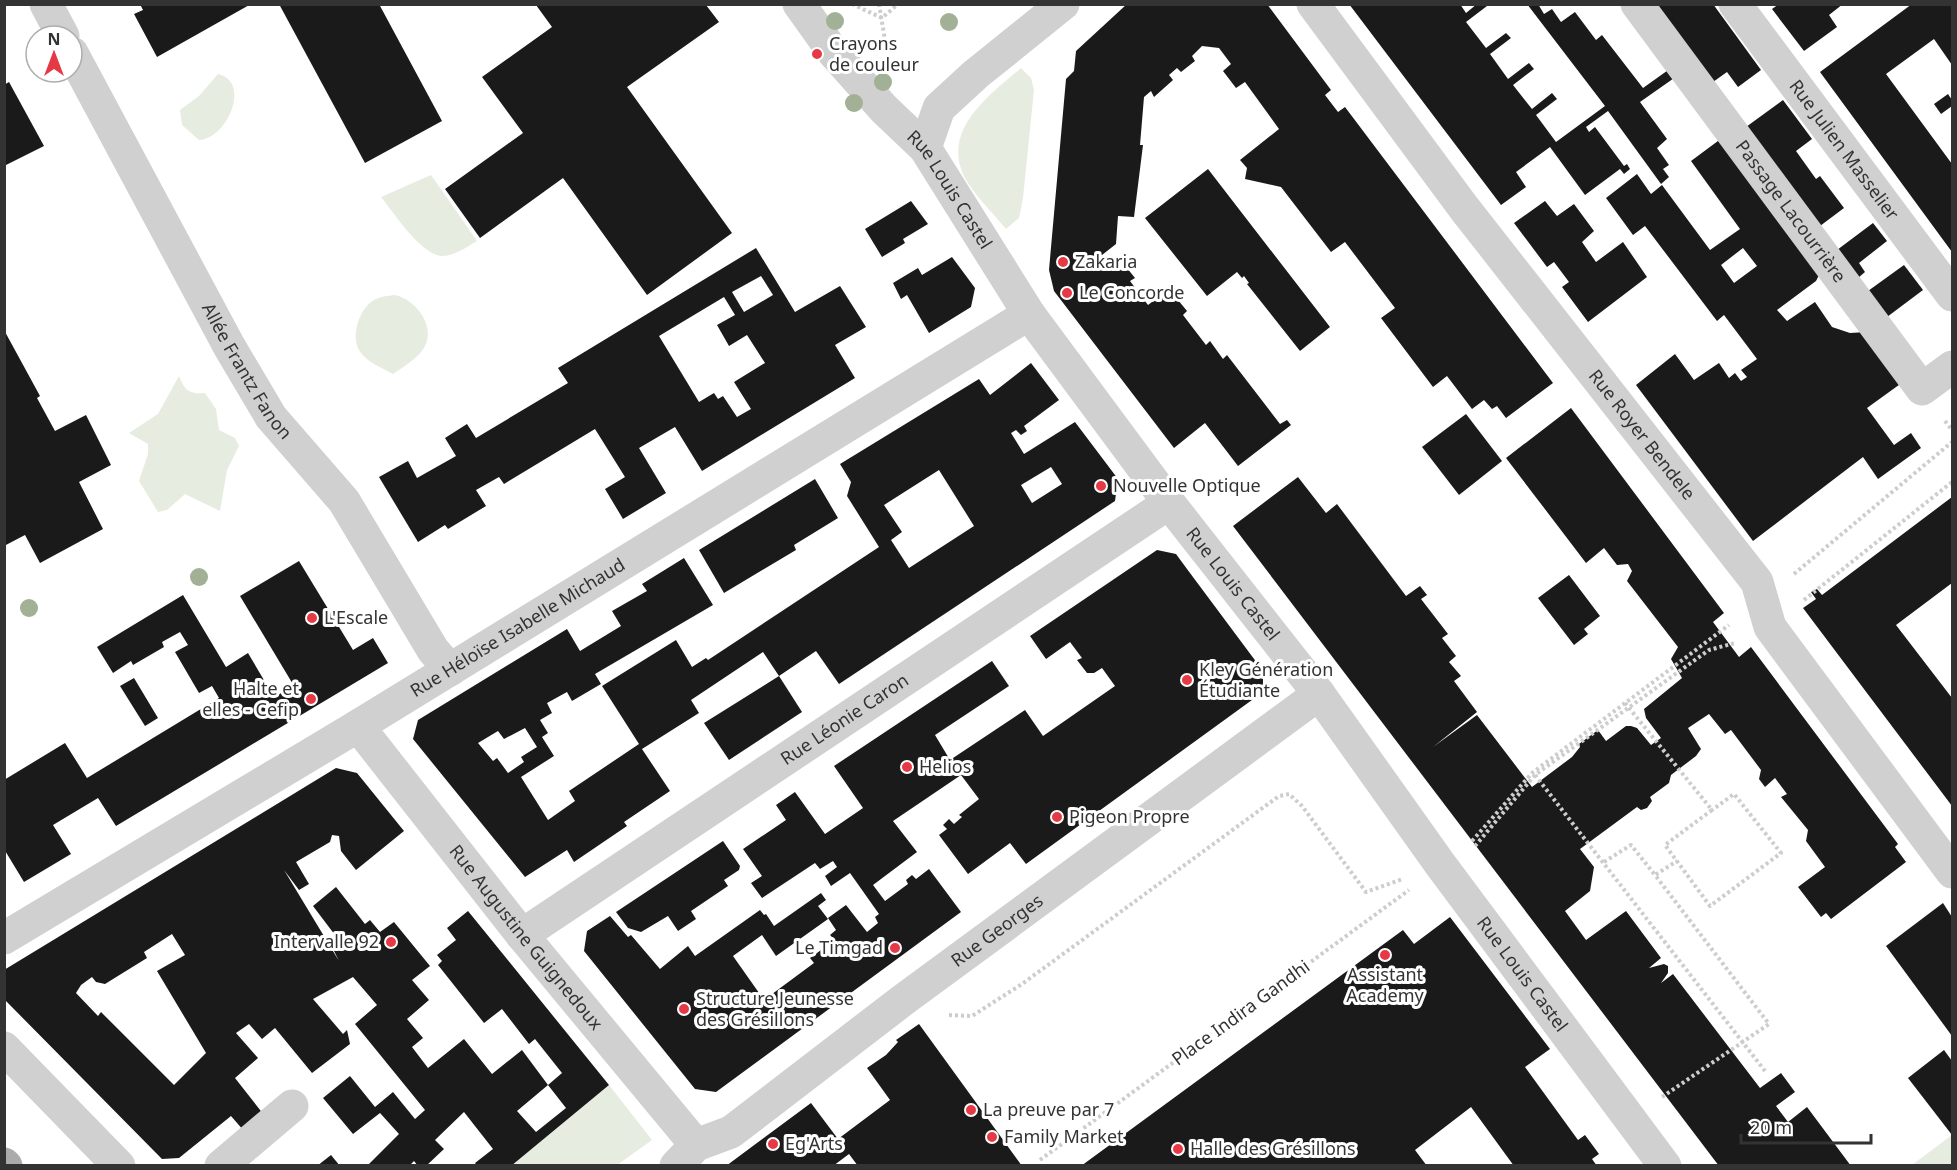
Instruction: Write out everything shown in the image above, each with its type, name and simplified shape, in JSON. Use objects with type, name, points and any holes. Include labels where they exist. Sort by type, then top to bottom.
[{"type":"street","points":[[46,4],[57,24]]},
{"type":"street","name":"Rue Louis Castel","points":[[799,4],[834,54],[884,109],[925,148],[1029,314],[1169,503],[1319,694],[1440,864],[1665,1166]]},
{"type":"street","points":[[925,148],[939,108],[976,74],[1062,4]]},
{"type":"street","name":"Rue Royer Bendele","points":[[1313,4],[1464,208],[1757,582],[1766,614],[1953,872]]},
{"type":"street","name":"Passage Lacourrière","points":[[1637,4],[1922,389],[1953,367]]},
{"type":"street","name":"Rue Julien Masselier","points":[[1735,4],[1953,295]]},
{"type":"street","name":"Allée Frantz Fanon","points":[[84,75],[229,346],[272,417],[344,501],[433,650],[450,670]]},
{"type":"street","name":"Rue Héloïse Isabelle Michaud","points":[[4,938],[450,670],[1029,314]]},
{"type":"street","name":"Rue Léonie Caron","points":[[522,935],[1169,503]]},
{"type":"street","name":"Rue Georges","points":[[686,1155],[731,1132],[903,1000],[1319,694]]},
{"type":"street","name":"Rue Augustine Guignedoux","points":[[358,726],[522,935],[686,1155]]},
{"type":"street","points":[[4,1048],[119,1166]]},
{"type":"street","points":[[221,1166],[292,1106]]},
{"type":"path","points":[[852,4],[882,18],[898,4]]},
{"type":"path","points":[[903,1000],[941,1015],[972,1016],[1022,984],[1279,796],[1289,794],[1302,806],[1366,892],[1440,864],[1463,861],[1534,774],[1709,650],[1761,636],[1766,614],[1953,442]]},
{"type":"path","points":[[1440,864],[1470,843],[1534,774],[1625,703],[1766,614],[1953,482]]},
{"type":"path","points":[[1625,703],[1712,810]]},
{"type":"path","points":[[1534,774],[1765,1071]]},
{"type":"path","points":[[1734,794],[1780,853],[1710,906],[1665,845],[1712,810],[1734,794]]},
{"type":"path","points":[[1604,862],[1631,845],[1769,1024],[1630,1120]]},
{"type":"path","points":[[1655,875],[1677,861]]},
{"type":"path","name":"Place Indira Gandhi","points":[[1040,1160],[1427,877],[1440,864]]},
{"type":"shaded area","points":[[1021,68],[1031,78],[1034,90],[1019,218],[1006,229],[965,178],[959,161],[959,144],[972,115]]},
{"type":"shaded area","points":[[218,74],[228,79],[233,88],[232,110],[219,130],[199,140],[182,125],[180,110],[199,96]]},
{"type":"shaded area","points":[[431,175],[477,241],[447,256],[434,254],[425,249],[381,197]]},
{"type":"shaded area","points":[[394,295],[409,301],[421,314],[428,330],[428,338],[419,354],[393,374],[364,357],[358,347],[356,331],[361,316],[370,303],[380,297]]},
{"type":"shaded area","points":[[179,376],[188,391],[205,393],[216,409],[219,430],[235,438],[239,446],[227,470],[220,511],[185,494],[167,510],[158,512],[139,481],[148,454],[148,444],[129,433],[158,414]]},
{"type":"shaded area","points":[[609,1085],[652,1140],[617,1165],[511,1166]]},
{"type":"shaded area","points":[[1952,1135],[1952,1165],[1912,1165]]},
{"type":"building","points":[[140,4],[251,4],[157,57],[134,14],[143,10]]},
{"type":"building","points":[[279,4],[379,4],[442,121],[365,163]]},
{"type":"building","points":[[1127,4],[1267,4],[1331,90],[1325,95],[1338,112],[1345,107],[1553,383],[1506,418],[1497,406],[1492,409],[1484,400],[1472,409],[1447,376],[1433,387],[1381,318],[1395,308],[1345,242],[1331,252],[1281,187],[1245,179],[1247,168],[1240,160],[1279,129],[1245,82],[1236,88],[1223,71],[1231,64],[1219,48],[1202,46],[1192,56],[1195,61],[1181,72],[1177,68],[1169,75],[1173,80],[1154,97],[1151,91],[1144,97],[1140,145],[1143,145],[1134,217],[1118,216],[1116,244],[1102,255],[1110,265],[1114,261],[1122,271],[1127,268],[1135,278],[1130,281],[1148,305],[1169,289],[1187,311],[1183,315],[1206,345],[1210,341],[1223,359],[1227,355],[1280,424],[1287,420],[1291,425],[1238,466],[1205,423],[1174,448],[1054,291],[1049,270],[1066,79],[1074,71],[1076,51]]},
{"type":"building","points":[[1349,4],[1460,4],[1466,13],[1477,4],[1485,4],[1487,6],[1466,22],[1486,48],[1506,33],[1511,38],[1490,54],[1508,79],[1529,63],[1534,69],[1513,85],[1532,109],[1552,93],[1557,99],[1536,115],[1556,142],[1605,106],[1527,4],[1538,4],[1544,14],[1552,9],[1561,22],[1575,12],[1596,40],[1602,35],[1643,88],[1671,68],[1677,76],[1640,102],[1667,139],[1657,148],[1669,165],[1663,169],[1669,177],[1661,184],[1608,111],[1586,127],[1589,132],[1595,127],[1624,166],[1627,164],[1630,169],[1624,174],[1620,169],[1585,195],[1550,147],[1516,172],[1526,187],[1501,205]]},
{"type":"building","points":[[1656,4],[1713,4],[1761,70],[1738,87],[1727,72],[1713,82]]},
{"type":"building","points":[[1779,4],[1843,4],[1829,15],[1837,27],[1804,51],[1772,9]]},
{"type":"building","points":[[1912,4],[1952,4],[1952,65],[1934,39],[1886,74],[1952,164],[1952,252],[1820,72]]},
{"type":"building","points":[[536,5],[706,5],[719,22],[627,87],[732,233],[647,295],[563,178],[480,238],[445,189],[523,133],[482,77],[552,27]]},
{"type":"building","points":[[9,82],[44,146],[4,166],[4,85]]},
{"type":"building","points":[[1948,94],[1952,100],[1952,106],[1941,114],[1934,104]]},
{"type":"building","points":[[1783,100],[1812,139],[1796,151],[1816,179],[1820,176],[1844,208],[1820,226],[1746,127]]},
{"type":"building","points":[[1722,138],[1821,271],[1816,281],[1777,310],[1787,321],[1815,302],[1832,327],[1850,333],[1866,332],[1903,382],[1867,408],[1894,445],[1911,433],[1921,448],[1878,479],[1863,457],[1753,541],[1636,385],[1675,354],[1694,380],[1719,363],[1729,378],[1735,373],[1741,381],[1747,377],[1741,370],[1757,359],[1724,315],[1717,321],[1645,226],[1633,235],[1606,198],[1637,174],[1651,194],[1662,185],[1710,250],[1740,229],[1691,161]],"holes":[[[1743,248],[1757,266],[1734,283],[1721,265]]]},
{"type":"building","points":[[1208,169],[1330,327],[1300,351],[1247,284],[1249,283],[1244,276],[1242,278],[1237,272],[1207,296],[1145,218]]},
{"type":"building","points":[[911,201],[928,224],[903,239],[905,243],[882,257],[865,229]]},
{"type":"building","points":[[1545,201],[1557,216],[1574,204],[1594,231],[1582,242],[1596,262],[1623,242],[1647,277],[1588,322],[1562,287],[1569,282],[1554,262],[1547,267],[1514,223]]},
{"type":"building","points":[[1873,223],[1887,241],[1859,263],[1865,272],[1858,278],[1837,250]]},
{"type":"building","points":[[756,248],[795,312],[840,286],[866,327],[835,345],[855,378],[702,471],[675,427],[639,448],[666,493],[623,519],[605,489],[625,477],[595,429],[504,484],[499,477],[476,490],[486,506],[448,529],[445,525],[418,542],[379,477],[408,461],[417,478],[456,456],[445,438],[467,424],[476,438],[568,383],[558,368]],"holes":[[[761,276],[773,295],[744,312],[732,292]],[[724,297],[735,315],[717,325],[729,346],[747,335],[765,363],[734,382],[751,409],[737,417],[723,396],[718,399],[714,393],[699,402],[659,336]]]},
{"type":"building","points":[[952,257],[975,288],[971,307],[929,333],[907,295],[901,299],[893,283],[918,268],[922,275]]},
{"type":"building","points":[[1904,265],[1923,290],[1887,317],[1868,291]]},
{"type":"building","points":[[4,330],[40,396],[37,398],[55,431],[86,415],[111,465],[79,482],[103,529],[40,563],[25,535],[4,546]]},
{"type":"building","points":[[1031,363],[1059,400],[1024,426],[1027,431],[1021,435],[1016,430],[1011,433],[1024,454],[1075,422],[1118,479],[1115,501],[839,684],[816,651],[779,676],[763,652],[691,700],[699,713],[642,749],[670,791],[624,822],[627,826],[574,862],[567,850],[525,877],[413,739],[418,720],[567,629],[580,651],[621,626],[612,611],[647,591],[642,584],[684,558],[713,605],[595,674],[601,684],[572,701],[567,692],[547,703],[552,713],[540,720],[548,733],[542,737],[554,756],[521,777],[548,820],[575,801],[569,791],[639,744],[602,686],[676,640],[692,667],[706,658],[708,660],[879,547],[847,496],[851,482],[840,464],[979,379],[990,395]],"holes":[[[1051,467],[1062,484],[1032,503],[1021,485]],[[939,470],[974,526],[909,568],[891,540],[902,532],[884,505]],[[525,728],[537,747],[521,757],[524,762],[508,773],[497,758],[493,761],[478,743],[498,731],[504,739]]]},
{"type":"building","points":[[1571,408],[1724,613],[1713,622],[1739,657],[1751,647],[1898,844],[1895,847],[1906,862],[1831,919],[1826,913],[1821,917],[1798,887],[1825,867],[1806,841],[1808,830],[1781,797],[1787,794],[1775,778],[1765,787],[1759,779],[1761,770],[1731,730],[1725,734],[1709,714],[1688,728],[1701,749],[1696,756],[1671,775],[1669,783],[1650,797],[1652,801],[1647,808],[1641,810],[1637,807],[1580,849],[1594,867],[1590,891],[1565,911],[1586,940],[1626,911],[1661,958],[1649,968],[1664,964],[1668,966],[1668,973],[1661,983],[1673,974],[1760,1088],[1781,1073],[1795,1092],[1776,1106],[1788,1122],[1807,1107],[1851,1166],[1719,1166],[1233,526],[1298,477],[1326,513],[1337,504],[1406,596],[1420,586],[1427,595],[1421,599],[1448,634],[1442,638],[1456,656],[1449,662],[1461,676],[1454,681],[1477,712],[1433,747],[1477,715],[1532,787],[1572,757],[1580,747],[1579,744],[1598,730],[1606,741],[1626,726],[1637,728],[1651,745],[1661,738],[1646,718],[1644,709],[1682,678],[1671,659],[1678,647],[1627,581],[1632,571],[1628,564],[1617,565],[1604,548],[1586,563],[1506,458]]},
{"type":"building","points":[[1466,414],[1502,461],[1459,495],[1422,447]]},
{"type":"building","points":[[815,479],[838,518],[794,545],[796,550],[724,593],[699,550]]},
{"type":"building","points":[[1952,497],[1952,583],[1896,625],[1952,698],[1952,806],[1803,608],[1816,599],[1811,592],[1817,589],[1822,595]]},
{"type":"building","points":[[1157,550],[1176,554],[1263,671],[1263,692],[1026,864],[1010,843],[968,874],[939,835],[947,829],[943,825],[949,819],[954,824],[962,817],[959,815],[979,799],[961,775],[893,821],[917,852],[873,885],[885,901],[908,884],[906,880],[912,875],[916,879],[929,869],[961,912],[716,1092],[695,1089],[584,951],[587,931],[610,916],[628,937],[631,935],[660,969],[688,946],[695,956],[760,910],[764,915],[766,914],[774,926],[821,893],[826,900],[818,906],[828,919],[776,956],[762,935],[733,956],[764,1000],[814,963],[810,958],[835,940],[830,935],[836,930],[828,918],[846,905],[867,932],[878,923],[875,917],[879,914],[850,873],[831,886],[825,876],[837,867],[833,861],[820,869],[815,863],[762,898],[751,883],[762,876],[743,849],[786,820],[776,805],[795,792],[825,834],[863,808],[834,766],[992,661],[1009,686],[935,735],[950,760],[1025,710],[1043,736],[1115,686],[1102,668],[1094,673],[1087,673],[1077,660],[1082,658],[1070,642],[1046,659],[1030,636]]},
{"type":"building","points":[[299,561],[353,650],[373,638],[388,663],[116,826],[98,798],[53,825],[71,854],[24,882],[4,849],[4,780],[65,743],[87,778],[219,698],[212,686],[199,693],[175,652],[188,645],[180,632],[162,642],[164,647],[133,665],[131,661],[113,673],[97,647],[183,595],[226,667],[248,653],[274,697],[294,686],[240,596]]},
{"type":"building","points":[[1569,575],[1600,616],[1584,629],[1588,634],[1574,645],[1538,598]]},
{"type":"building","points":[[779,676],[802,712],[729,760],[704,723]]},
{"type":"building","points":[[134,678],[158,718],[145,726],[120,686]]},
{"type":"building","points":[[336,768],[357,773],[404,831],[356,870],[341,851],[339,836],[332,835],[330,842],[296,862],[309,884],[299,890],[284,870],[339,961],[333,949],[341,943],[313,906],[336,887],[365,924],[370,920],[380,932],[394,922],[430,966],[412,980],[429,1000],[407,1019],[423,1038],[412,1047],[428,1068],[464,1039],[492,1074],[522,1050],[548,1085],[562,1073],[535,1039],[529,1044],[502,1009],[484,1023],[438,965],[442,961],[437,955],[456,940],[447,928],[468,911],[609,1085],[511,1166],[477,1166],[475,1163],[493,1149],[464,1112],[435,1140],[444,1149],[426,1166],[418,1166],[414,1161],[409,1166],[367,1166],[399,1134],[380,1113],[353,1134],[323,1098],[350,1076],[375,1107],[393,1092],[415,1119],[425,1110],[355,1024],[377,1005],[353,977],[313,999],[343,1034],[347,1030],[350,1044],[312,1073],[275,1028],[262,1039],[249,1024],[236,1033],[258,1058],[235,1078],[264,1115],[244,1131],[231,1116],[179,1158],[162,1159],[4,999],[4,970]],"holes":[[[172,934],[185,955],[157,971],[206,1053],[174,1085],[101,1012],[98,1016],[76,993],[81,985],[92,977],[96,982],[105,984],[147,958],[144,952]],[[548,1085],[566,1108],[536,1132],[517,1111]]]},
{"type":"building","points":[[723,841],[740,866],[739,870],[724,880],[728,886],[691,911],[696,919],[678,931],[668,916],[641,932],[628,928],[616,912]]},
{"type":"building","points":[[1943,903],[1952,917],[1952,1036],[1886,946]]},
{"type":"building","points":[[1450,917],[1550,1049],[1525,1067],[1578,1140],[1585,1135],[1599,1154],[1592,1159],[1597,1166],[1514,1166],[1471,1107],[1415,1150],[1427,1166],[1081,1166],[1403,930],[1414,944]]},
{"type":"building","points":[[919,1024],[1022,1166],[858,1166],[849,1154],[833,1166],[726,1166],[811,1103],[838,1139],[890,1100],[867,1068],[886,1055],[898,1042],[896,1040]]},
{"type":"building","points":[[1944,1050],[1952,1061],[1952,1135],[1908,1078]]},
{"type":"building","points":[[331,1155],[340,1166],[317,1166]]},
{"type":"place","name":"Crayons de couleur","points":[[817,54]]},
{"type":"place","name":"Zakaria","points":[[1063,262]]},
{"type":"place","name":"Le Concorde","points":[[1067,293]]},
{"type":"place","name":"Nouvelle Optique","points":[[1101,486]]},
{"type":"place","name":"L'Escale","points":[[312,618]]},
{"type":"place","name":"Kley Génération Étudiante","points":[[1187,680]]},
{"type":"place","name":"Halte et elles - Cefip","points":[[311,699]]},
{"type":"place","name":"Helios","points":[[907,767]]},
{"type":"place","name":"Pigeon Propre","points":[[1057,817]]},
{"type":"place","name":"Intervalle 92","points":[[391,942]]},
{"type":"place","name":"Le Timgad","points":[[895,948]]},
{"type":"place","name":"Assistant Academy","points":[[1385,955]]},
{"type":"place","name":"Structure Jeunesse des Grésillons","points":[[684,1009]]},
{"type":"place","name":"La preuve par 7","points":[[971,1110]]},
{"type":"place","name":"Family Market","points":[[992,1137]]},
{"type":"place","name":"Eg'Arts","points":[[773,1144]]},
{"type":"place","name":"Halle des Grésillons","points":[[1178,1149]]}]
